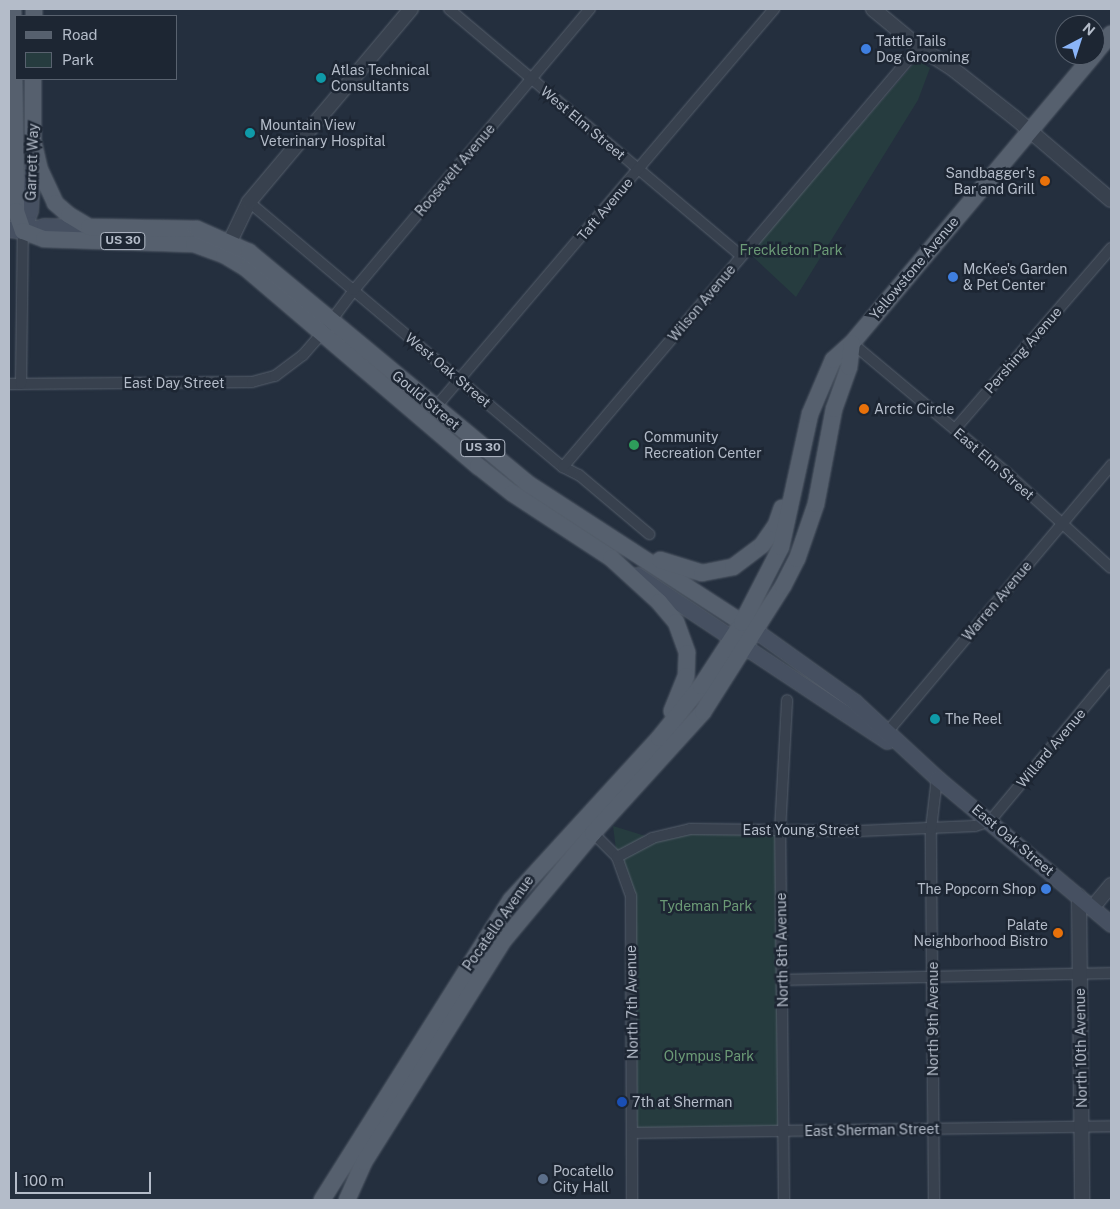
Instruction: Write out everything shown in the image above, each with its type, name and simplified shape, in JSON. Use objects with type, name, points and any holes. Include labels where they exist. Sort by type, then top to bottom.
[{"type":"main road","name":"Garrett Way","points":[[13,9],[12,120],[16,230]]},
{"type":"main road","name":"Yellowstone Avenue","points":[[749,627],[781,547],[816,394],[833,360],[852,343],[1085,65]]},
{"type":"main road","name":"Garrett Way","points":[[16,230],[30,210],[33,80]]},
{"type":"main road","name":"US 30","points":[[33,141],[46,187],[55,203],[89,227],[197,228],[226,248]]},
{"type":"main road","points":[[16,230],[44,226],[89,227]]},
{"type":"main road","name":"US 30","points":[[16,230],[44,239],[194,244],[226,248]]},
{"type":"main road","name":"Gould Street","points":[[226,248],[247,269],[435,408],[527,483],[749,627]]},
{"type":"main road","name":"Gould Street","points":[[327,327],[495,479],[611,558],[746,646]]},
{"type":"main road","points":[[749,627],[784,586],[808,530],[839,388],[849,367],[852,343]]},
{"type":"main road","points":[[596,529],[675,567],[702,573],[723,571],[754,554],[769,536],[798,471]]},
{"type":"main road","name":"US 30","points":[[611,558],[670,614],[686,647],[683,687],[659,738]]},
{"type":"main road","name":"Pocatello Avenue","points":[[347,1200],[364,1162],[488,963],[587,827],[701,686],[733,637],[749,627]]},
{"type":"main road","name":"Pocatello Avenue","points":[[322,1200],[506,908],[704,712],[746,646],[749,627]]},
{"type":"main road","name":"East Oak Street","points":[[749,627],[834,686],[884,735]]},
{"type":"main road","name":"East Oak Street","points":[[746,646],[884,735],[990,821],[1111,924]]},
{"type":"street","points":[[226,248],[249,202],[411,9]]},
{"type":"street","name":"West Elm Street","points":[[449,9],[741,256]]},
{"type":"street","name":"Roosevelt Avenue","points":[[327,327],[354,290],[590,9]]},
{"type":"street","name":"Taft Avenue","points":[[435,408],[774,9]]},
{"type":"street","points":[[874,9],[919,47],[953,69],[1029,130],[1111,200]]},
{"type":"street","name":"Wilson Avenue","points":[[563,467],[919,47]]},
{"type":"street","name":"West Oak Street","points":[[249,202],[563,467],[579,475],[649,534]]},
{"type":"street","points":[[16,230],[21,384]]},
{"type":"street","name":"Pershing Avenue","points":[[955,429],[1111,248]]},
{"type":"street","name":"East Day Street","points":[[9,384],[252,382],[275,376],[303,355],[327,327]]},
{"type":"street","name":"East Elm Street","points":[[852,343],[955,429],[1111,568]]},
{"type":"street","name":"Warren Avenue","points":[[884,735],[1111,465]]},
{"type":"street","name":"Willard Avenue","points":[[990,821],[1111,675]]},
{"type":"street","name":"North 8th Avenue","points":[[784,1200],[785,1131],[780,831],[787,700]]},
{"type":"street","name":"North 9th Avenue","points":[[934,1200],[932,828],[936,778]]},
{"type":"street","name":"East Young Street","points":[[617,857],[669,832],[690,829],[780,831],[932,828],[976,826],[990,821]]},
{"type":"street","name":"North 7th Avenue","points":[[587,827],[617,857],[631,896],[632,1200]]},
{"type":"street","points":[[1092,908],[1111,886]]},
{"type":"street","name":"North 10th Avenue","points":[[1079,896],[1082,1200]]},
{"type":"street","points":[[783,980],[1111,974]]},
{"type":"street","name":"East Sherman Street","points":[[633,1133],[1111,1126]]},
{"type":"green space","name":"Freckleton Park","points":[[917,60],[930,68],[918,100],[796,297],[749,253]]},
{"type":"green space","points":[[613,826],[652,838],[669,832],[780,831],[785,1131],[633,1133],[631,896],[617,857]]},
{"type":"place","name":"Tattle Tails Dog Grooming","points":[[866,49]]},
{"type":"place","name":"Atlas Technical Consultants","points":[[321,78]]},
{"type":"place","name":"Mountain View Veterinary Hospital","points":[[250,133]]},
{"type":"place","name":"Sandbagger's Bar and Grill","points":[[1045,181]]},
{"type":"place","name":"McKee's Garden & Pet Center","points":[[953,277]]},
{"type":"place","name":"Arctic Circle","points":[[864,409]]},
{"type":"place","name":"Community Recreation Center","points":[[634,445]]},
{"type":"place","name":"The Reel","points":[[935,719]]},
{"type":"place","name":"The Popcorn Shop","points":[[1046,889]]},
{"type":"place","name":"Palate Neighborhood Bistro","points":[[1058,933]]},
{"type":"place","name":"7th at Sherman","points":[[622,1102]]},
{"type":"place","name":"Pocatello City Hall","points":[[543,1179]]},
{"type":"park label","name":"Tydeman Park","points":[[706,906]]},
{"type":"park label","name":"Olympus Park","points":[[709,1056]]}]
